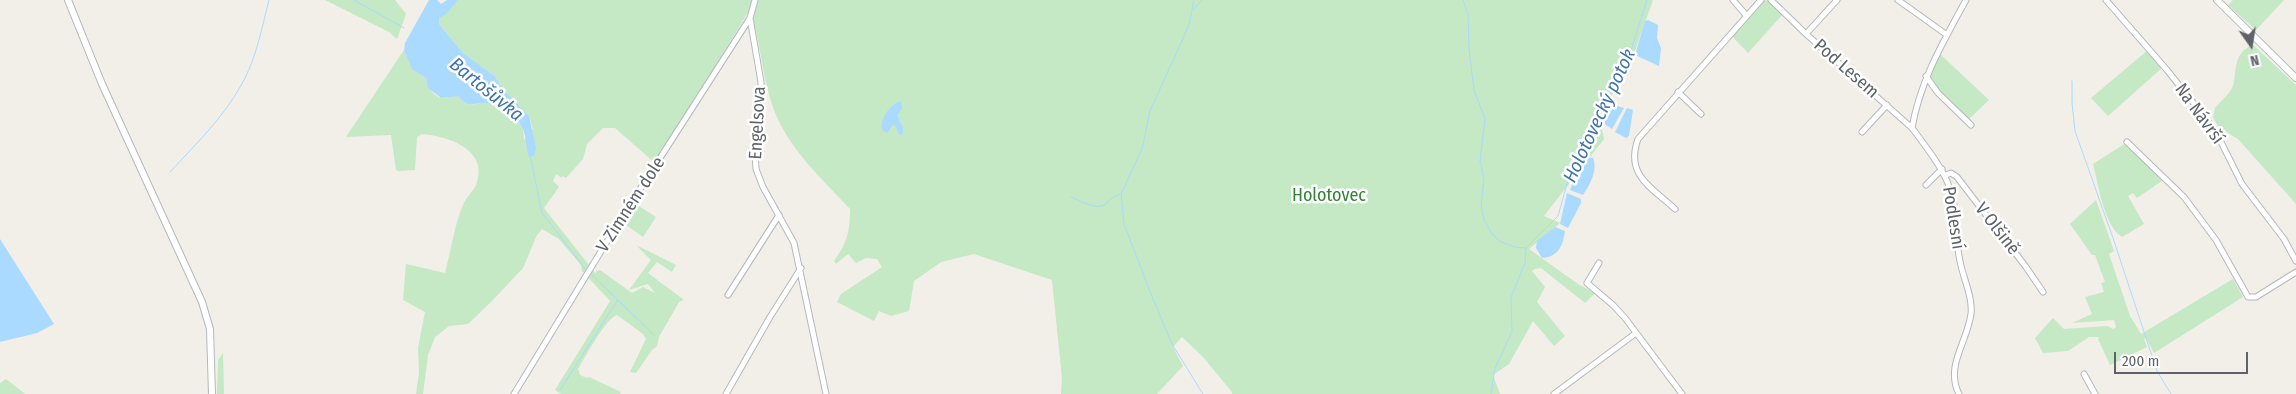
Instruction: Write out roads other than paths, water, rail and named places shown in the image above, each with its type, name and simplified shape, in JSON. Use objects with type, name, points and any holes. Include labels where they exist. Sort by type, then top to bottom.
[{"type":"street","points":[[68,0],[102,84],[202,302],[210,329],[212,394]]},
{"type":"street","name":"Engelsova","points":[[754,0],[750,18],[761,82],[761,100],[755,153],[756,169],[763,187],[794,243],[801,268]]},
{"type":"street","points":[[1733,0],[1746,15]]},
{"type":"street","points":[[1675,209],[1635,170],[1635,146],[1641,134],[1761,0]]},
{"type":"street","name":"Pod Lesem","points":[[1771,0],[1806,34],[1912,128]]},
{"type":"street","name":"Pod Lesem","points":[[1806,34],[1837,0]]},
{"type":"street","points":[[1898,0],[1947,35]]},
{"type":"street","points":[[1912,128],[1916,106],[1926,76],[1966,0]]},
{"type":"street","name":"Na Návrší","points":[[2106,0],[2167,70],[2215,130],[2242,184],[2284,239],[2296,261]]},
{"type":"street","points":[[2217,0],[2296,78]]},
{"type":"street","name":"V Zimném dole","points":[[514,394],[617,225],[750,18]]},
{"type":"street","points":[[1926,76],[1938,93],[1971,125]]},
{"type":"street","points":[[1678,92],[1701,114]]},
{"type":"street","name":"Pod Lesem","points":[[1862,132],[1887,105]]},
{"type":"street","name":"Podlesní","points":[[1912,128],[1942,168],[1955,210],[1958,254],[1972,312],[1952,379],[1959,394]]},
{"type":"street","points":[[2127,142],[2184,197],[2216,240],[2248,296],[2256,297],[2296,272]]},
{"type":"street","points":[[1926,185],[1942,168]]},
{"type":"street","name":"V Olšině","points":[[1946,176],[1951,173],[1957,177],[2043,292]]},
{"type":"street","points":[[728,295],[779,214]]},
{"type":"street","points":[[1599,264],[1587,283],[1614,305],[1682,394]]},
{"type":"street","points":[[726,394],[770,317],[801,268]]},
{"type":"street","points":[[801,268],[826,394]]},
{"type":"street","points":[[1554,394],[1636,333]]},
{"type":"street","points":[[2084,374],[2095,394]]},
{"type":"water","points":[[429,0],[437,0],[441,4],[447,0],[458,0],[446,14],[439,18],[439,24],[463,53],[495,76],[502,88],[529,116],[536,149],[534,156],[529,157],[522,127],[506,112],[486,103],[465,103],[458,96],[441,98],[428,88],[426,78],[412,69],[404,50],[405,43]]},
{"type":"water","points":[[1648,20],[1658,25],[1657,38],[1661,48],[1659,66],[1635,55],[1645,21]]},
{"type":"water","points":[[901,101],[902,109],[897,115],[903,128],[903,134],[899,135],[895,125],[887,133],[883,131],[882,123],[886,113]]},
{"type":"water","points":[[1611,104],[1624,108],[1612,129],[1603,123],[1602,119]]},
{"type":"water","points":[[1627,108],[1633,110],[1629,136],[1626,138],[1615,132]]},
{"type":"water","points":[[1583,157],[1593,158],[1595,167],[1591,182],[1583,195],[1570,190]]},
{"type":"water","points":[[1567,193],[1581,199],[1581,203],[1568,228],[1560,224]]},
{"type":"water","points":[[1555,227],[1565,231],[1561,246],[1556,253],[1542,258],[1536,248],[1537,241]]},
{"type":"water","points":[[0,239],[54,324],[37,333],[0,342]]},
{"type":"waterway","points":[[170,172],[210,129],[237,93],[259,41],[269,0]]},
{"type":"waterway","name":"Bartošůvka","points":[[354,0],[404,28]]},
{"type":"waterway","points":[[1194,0],[1189,25],[1150,111],[1142,149],[1121,194],[1124,224],[1151,294],[1172,344],[1203,394]]},
{"type":"waterway","points":[[1194,9],[1202,0]]},
{"type":"waterway","points":[[1463,0],[1468,14],[1469,49],[1474,90],[1485,119],[1480,161],[1484,179],[1481,206],[1484,220],[1492,234],[1501,242],[1515,247],[1526,248]]},
{"type":"waterway","name":"Holotovecký potok","points":[[1491,394],[1495,368],[1512,332],[1511,297],[1525,263],[1526,248],[1558,216],[1570,173],[1606,94],[1629,57],[1647,0]]},
{"type":"waterway","points":[[2072,81],[2075,131],[2157,371],[2171,394]]},
{"type":"waterway","name":"Bartošůvka","points":[[530,155],[542,213],[586,270]]},
{"type":"waterway","points":[[1071,197],[1100,206],[1121,194]]},
{"type":"waterway","name":"Bartošůvka","points":[[591,274],[655,336]]},
{"type":"waterway","points":[[560,390],[617,301]]},
{"type":"park label","name":"Holotovec","points":[[1329,196]]}]
